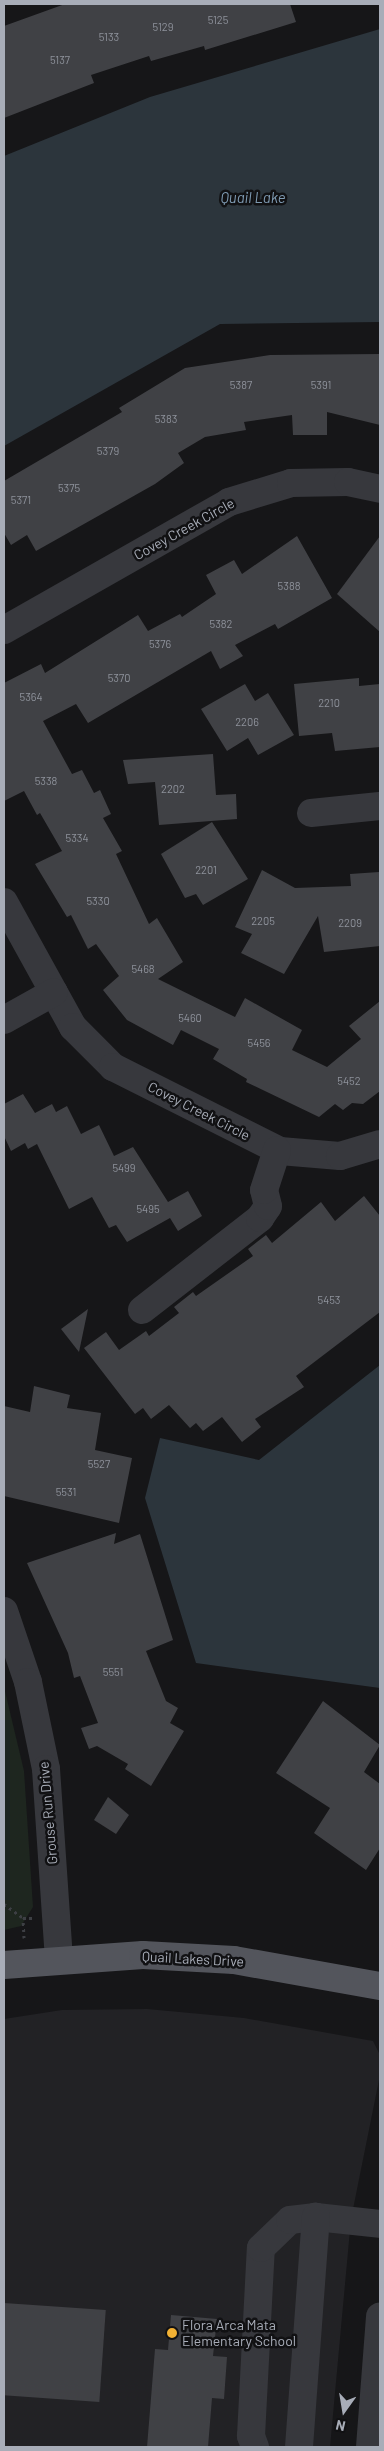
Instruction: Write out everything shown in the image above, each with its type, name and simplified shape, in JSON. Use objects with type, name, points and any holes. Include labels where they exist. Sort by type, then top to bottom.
[{"type":"main road","name":"Quail Lakes Drive","points":[[4,1965],[143,1955],[234,1960],[380,1986]]},
{"type":"street","name":"Covey Creek Circle","points":[[4,630],[229,502],[291,484],[348,482],[380,489]]},
{"type":"street","points":[[311,813],[380,806]]},
{"type":"street","name":"Covey Creek Circle","points":[[4,902],[73,1026],[113,1067],[277,1150],[303,1156],[340,1156],[380,1144]]},
{"type":"street","points":[[4,1020],[54,992]]},
{"type":"street","points":[[142,1310],[260,1218],[268,1206],[264,1190],[277,1150]]},
{"type":"street","name":"Grouse Run Drive","points":[[4,1611],[28,1682],[46,1769],[59,1960]]},
{"type":"street","points":[[255,2447],[251,2436],[261,2248],[271,2234],[290,2220],[316,2217],[380,2224]]},
{"type":"street","points":[[299,2447],[316,2217]]},
{"type":"street","points":[[370,2447],[380,2316]]},
{"type":"path","points":[[4,1904],[23,1918]]},
{"type":"shaded area","points":[[4,1687],[24,1771],[33,1907],[21,1926],[4,1930]]},
{"type":"shaded area","name":"Flora Arca Mata Elementary School","points":[[147,2009],[244,2018],[373,2041],[380,2055],[380,2075],[351,2219],[330,2447],[4,2447],[4,2019],[62,2010]]},
{"type":"water","name":"Quail Lake","points":[[380,29],[380,322],[220,324],[4,446],[4,156],[150,97]]},
{"type":"water","points":[[380,1365],[380,1688],[196,1663],[145,1498],[160,1438],[259,1460]]},
{"type":"building","points":[[65,4],[290,4],[296,22],[205,50],[204,46],[151,61],[149,56],[91,75],[94,83],[4,118],[4,26]]},
{"type":"building","points":[[380,354],[380,425],[327,412],[327,435],[293,435],[292,415],[244,422],[246,430],[205,437],[178,453],[184,463],[155,484],[36,551],[27,535],[11,545],[4,533],[4,481],[122,412],[119,408],[185,368],[270,355]]},
{"type":"building","points":[[297,536],[332,598],[278,629],[275,624],[235,645],[243,656],[220,669],[211,651],[88,723],[76,704],[43,721],[72,774],[82,770],[94,793],[100,790],[111,814],[103,818],[122,851],[116,854],[149,924],[157,918],[183,962],[158,979],[235,1017],[245,998],[302,1030],[292,1050],[327,1067],[361,1039],[349,1026],[380,1001],[380,1091],[363,1104],[352,1103],[343,1110],[335,1104],[319,1117],[246,1082],[247,1079],[213,1059],[219,1049],[181,1030],[173,1045],[127,1020],[103,990],[119,976],[96,944],[88,949],[71,915],[67,917],[35,864],[62,851],[40,813],[37,815],[24,791],[4,801],[4,683],[41,664],[45,673],[138,615],[148,631],[180,614],[182,617],[216,594],[206,575],[234,560],[242,574]]},
{"type":"building","points":[[380,536],[380,632],[337,594]]},
{"type":"building","points":[[359,678],[359,686],[380,684],[380,747],[335,751],[332,733],[299,736],[294,684]]},
{"type":"building","points":[[245,684],[255,701],[268,693],[294,735],[258,755],[248,738],[227,751],[201,709]]},
{"type":"building","points":[[213,754],[216,795],[236,794],[237,819],[159,825],[155,782],[128,784],[123,760]]},
{"type":"building","points":[[212,822],[248,879],[203,905],[196,894],[185,898],[161,854]]},
{"type":"building","points":[[262,870],[295,888],[351,886],[350,874],[379,872],[380,946],[324,952],[318,916],[284,974],[241,953],[252,934],[235,927]]},
{"type":"building","points":[[23,1094],[35,1113],[52,1104],[56,1112],[67,1106],[81,1134],[99,1125],[114,1156],[133,1147],[168,1202],[188,1191],[202,1216],[178,1231],[170,1218],[127,1242],[116,1225],[109,1228],[92,1197],[69,1209],[37,1144],[28,1149],[25,1143],[11,1151],[4,1136],[4,1104]]},
{"type":"building","points":[[364,1196],[380,1216],[380,1312],[296,1376],[304,1387],[255,1419],[261,1427],[242,1442],[222,1417],[203,1431],[196,1423],[190,1428],[169,1405],[151,1419],[143,1408],[135,1414],[84,1348],[106,1332],[119,1350],[146,1331],[149,1336],[179,1313],[174,1307],[193,1292],[196,1296],[253,1256],[248,1249],[266,1235],[272,1243],[321,1202],[335,1221]]},
{"type":"building","points":[[88,1309],[79,1352],[61,1329]]},
{"type":"building","points":[[34,1386],[70,1395],[67,1408],[101,1413],[95,1450],[132,1458],[119,1523],[4,1496],[4,1406],[30,1412]]},
{"type":"building","points":[[116,1533],[114,1544],[140,1534],[173,1640],[146,1651],[166,1701],[178,1708],[170,1723],[184,1731],[151,1786],[125,1769],[128,1764],[97,1746],[89,1749],[81,1728],[98,1723],[80,1676],[74,1678],[68,1653],[27,1563]]},
{"type":"building","points":[[323,1701],[380,1745],[364,1772],[380,1784],[380,1848],[366,1870],[314,1833],[330,1808],[276,1773]]},
{"type":"building","points":[[108,1797],[129,1815],[116,1834],[94,1820]]},
{"type":"building","points":[[4,2303],[106,2310],[99,2402],[4,2395]]},
{"type":"building","points":[[171,2315],[217,2319],[213,2356],[227,2357],[224,2399],[212,2398],[208,2447],[147,2447],[155,2349],[168,2350]]},
{"type":"place","name":"Flora Arca Mata Elementary School","points":[[172,2333]]}]
